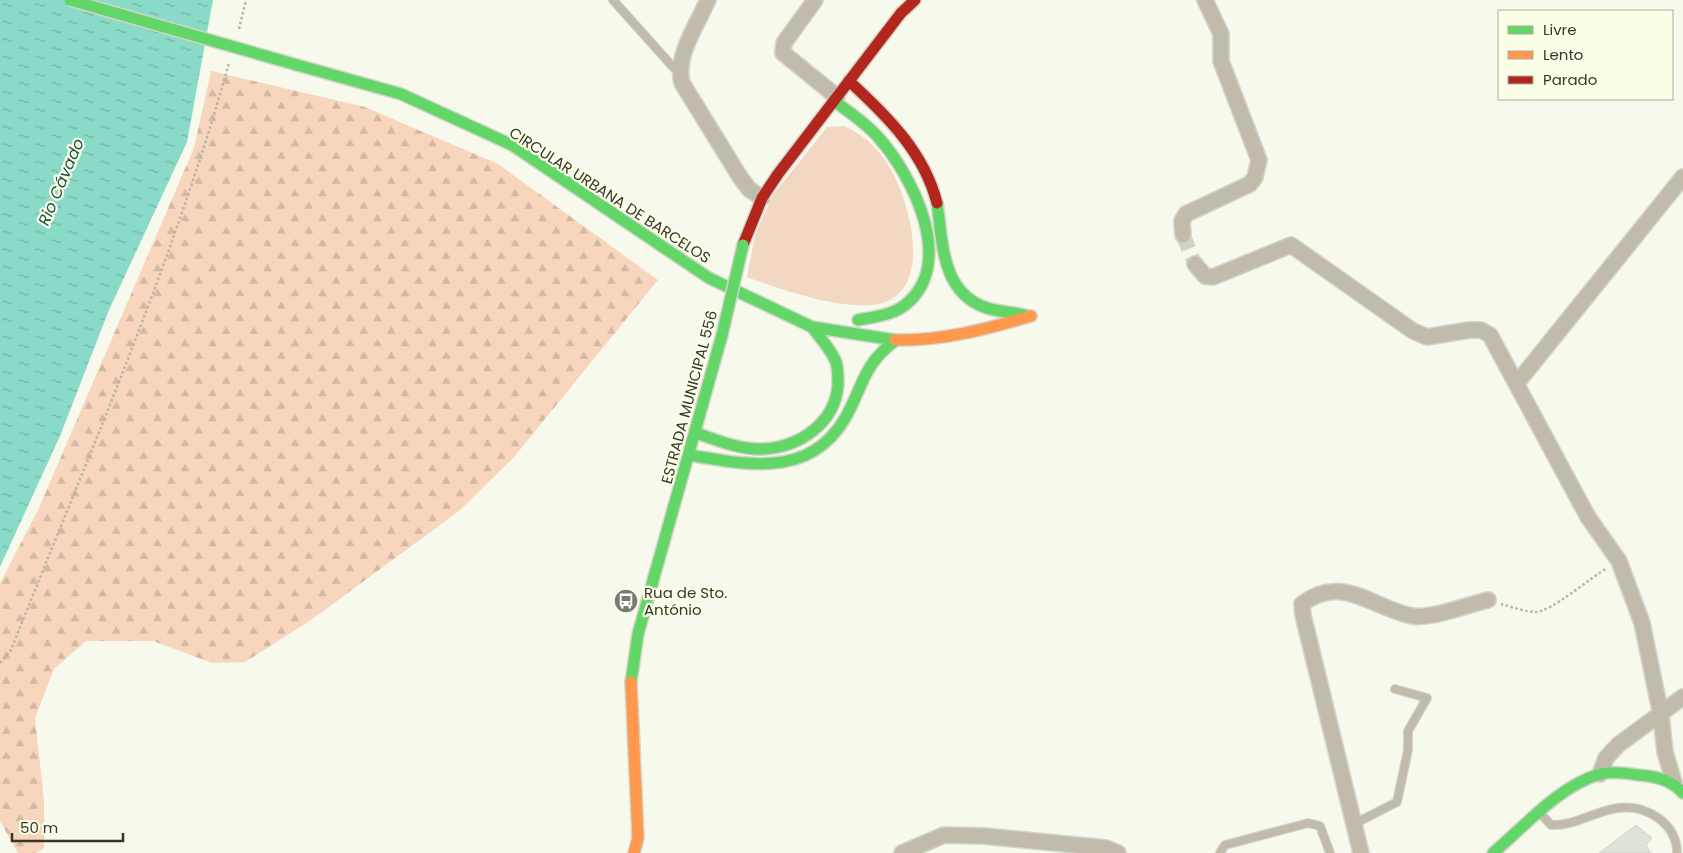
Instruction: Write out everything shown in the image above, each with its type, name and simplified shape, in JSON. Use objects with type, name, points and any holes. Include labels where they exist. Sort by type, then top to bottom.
[{"type":"main road","name":"CIRCULAR URBANA DE BARCELOS","points":[[70,0],[401,94],[512,145],[709,278],[812,327],[896,340],[955,336],[1000,324]]},
{"type":"main road","name":"ESTRADA MUNICIPAL 556","points":[[634,853],[638,838],[630,686],[638,634],[696,433],[743,245],[762,198],[778,174],[901,13],[915,0]]},
{"type":"main road","points":[[849,81],[891,120],[926,171],[938,206],[944,260],[954,284],[968,298],[984,308],[1031,316],[1000,324],[936,326]]},
{"type":"main road","points":[[836,99],[877,136],[894,156],[910,182],[922,212],[929,249],[927,275],[922,287],[914,297],[892,312],[853,320],[892,324]]},
{"type":"main road","name":"CIRCULAR URBANA DE BARCELOS","points":[[764,304],[811,312]]},
{"type":"main road","points":[[696,433],[729,444],[762,449],[788,445],[811,434],[829,416],[838,388],[837,364],[812,327]]},
{"type":"main road","points":[[690,455],[762,466],[793,462],[822,448],[843,425],[864,370],[880,352],[896,340]]},
{"type":"main road","points":[[1493,853],[1574,787],[1600,774],[1625,773],[1678,788]]},
{"type":"street","points":[[708,0],[682,59],[679,71],[682,83],[740,177],[749,189],[762,198]]},
{"type":"street","points":[[815,0],[784,43],[783,53],[836,99]]},
{"type":"street","points":[[1183,235],[1182,221],[1186,214],[1250,184],[1255,177],[1259,160],[1221,61],[1221,34],[1205,0]]},
{"type":"street","points":[[1517,383],[1683,176]]},
{"type":"street","points":[[1195,264],[1205,276],[1213,277],[1291,245],[1413,331],[1428,337],[1469,330],[1481,330],[1490,335],[1588,517],[1618,561],[1642,623],[1661,714],[1665,752],[1678,788]]},
{"type":"street","points":[[1362,853],[1303,616],[1302,604],[1323,592],[1338,591],[1352,593],[1412,616],[1440,612],[1488,600]]},
{"type":"street","points":[[1600,774],[1606,758],[1618,745],[1683,697]]},
{"type":"street","points":[[907,852],[944,835],[984,836],[1106,848],[1118,853]]},
{"type":"lane","points":[[613,0],[672,67],[679,71]]},
{"type":"lane","points":[[1354,824],[1390,807],[1397,802],[1401,792],[1408,750],[1408,731],[1427,698],[1395,689]]},
{"type":"lane","points":[[1540,814],[1551,825],[1564,826],[1618,808],[1640,810],[1657,817],[1669,826],[1677,840],[1677,853]]},
{"type":"lane","points":[[1220,853],[1225,845],[1308,823],[1320,826],[1330,853]]},
{"type":"path","points":[[237,35],[246,0]]},
{"type":"path","points":[[0,663],[11,650],[158,280],[214,115],[229,62]]},
{"type":"path","points":[[1488,600],[1538,612],[1556,604],[1584,582],[1618,561]]},
{"type":"shaded area","points":[[844,126],[869,142],[882,156],[900,188],[912,231],[913,252],[911,272],[903,288],[890,300],[876,304],[859,305],[819,299],[747,277],[755,235],[773,195],[827,127]]},
{"type":"green space","points":[[211,71],[365,107],[498,164],[658,280],[514,457],[459,511],[311,620],[245,662],[212,663],[153,641],[86,641],[54,669],[35,718],[44,801],[44,848],[36,853],[18,853],[0,821],[0,583],[38,510],[194,148]]},
{"type":"water","name":"Rio Cávado","points":[[0,0],[213,0],[187,142],[109,310],[60,436],[0,567]]},
{"type":"building","points":[[1636,825],[1652,838],[1646,845],[1651,853],[1599,853]]},
{"type":"tunnel","points":[[1183,235],[1195,264]]},
{"type":"traffic: fast","points":[[70,0],[297,65]]},
{"type":"traffic: fast","points":[[297,65],[401,94],[512,145],[709,278],[812,327],[895,340]]},
{"type":"traffic: fast","points":[[834,101],[868,127],[891,154],[916,196],[929,244],[928,267],[920,288],[905,305],[889,313],[858,320]]},
{"type":"traffic: fast","points":[[937,203],[943,250],[947,265],[961,291],[972,301],[987,308],[1025,315]]},
{"type":"traffic: fast","points":[[722,335],[743,245]]},
{"type":"traffic: fast","points":[[696,433],[737,446],[763,449],[790,443],[813,431],[830,411],[835,399],[838,379],[837,364],[834,357],[812,327]]},
{"type":"traffic: fast","points":[[631,682],[638,634],[722,335]]},
{"type":"traffic: fast","points":[[690,455],[739,463],[762,464],[783,462],[804,456],[822,445],[838,429],[869,369],[887,347],[896,340]]},
{"type":"traffic: fast","points":[[1493,853],[1557,797],[1570,788],[1600,774],[1619,773],[1657,778],[1668,782],[1683,793]]},
{"type":"traffic: slow","points":[[895,340],[947,336],[981,330],[1031,316]]},
{"type":"traffic: slow","points":[[631,682],[638,838],[634,853]]},
{"type":"traffic: jam","points":[[743,245],[762,198],[778,174],[901,13],[915,0]]},
{"type":"traffic: jam","points":[[849,81],[890,122],[913,151],[923,167],[937,203]]},
{"type":"place","name":"Rua de Sto. António","points":[[626,601]]}]
